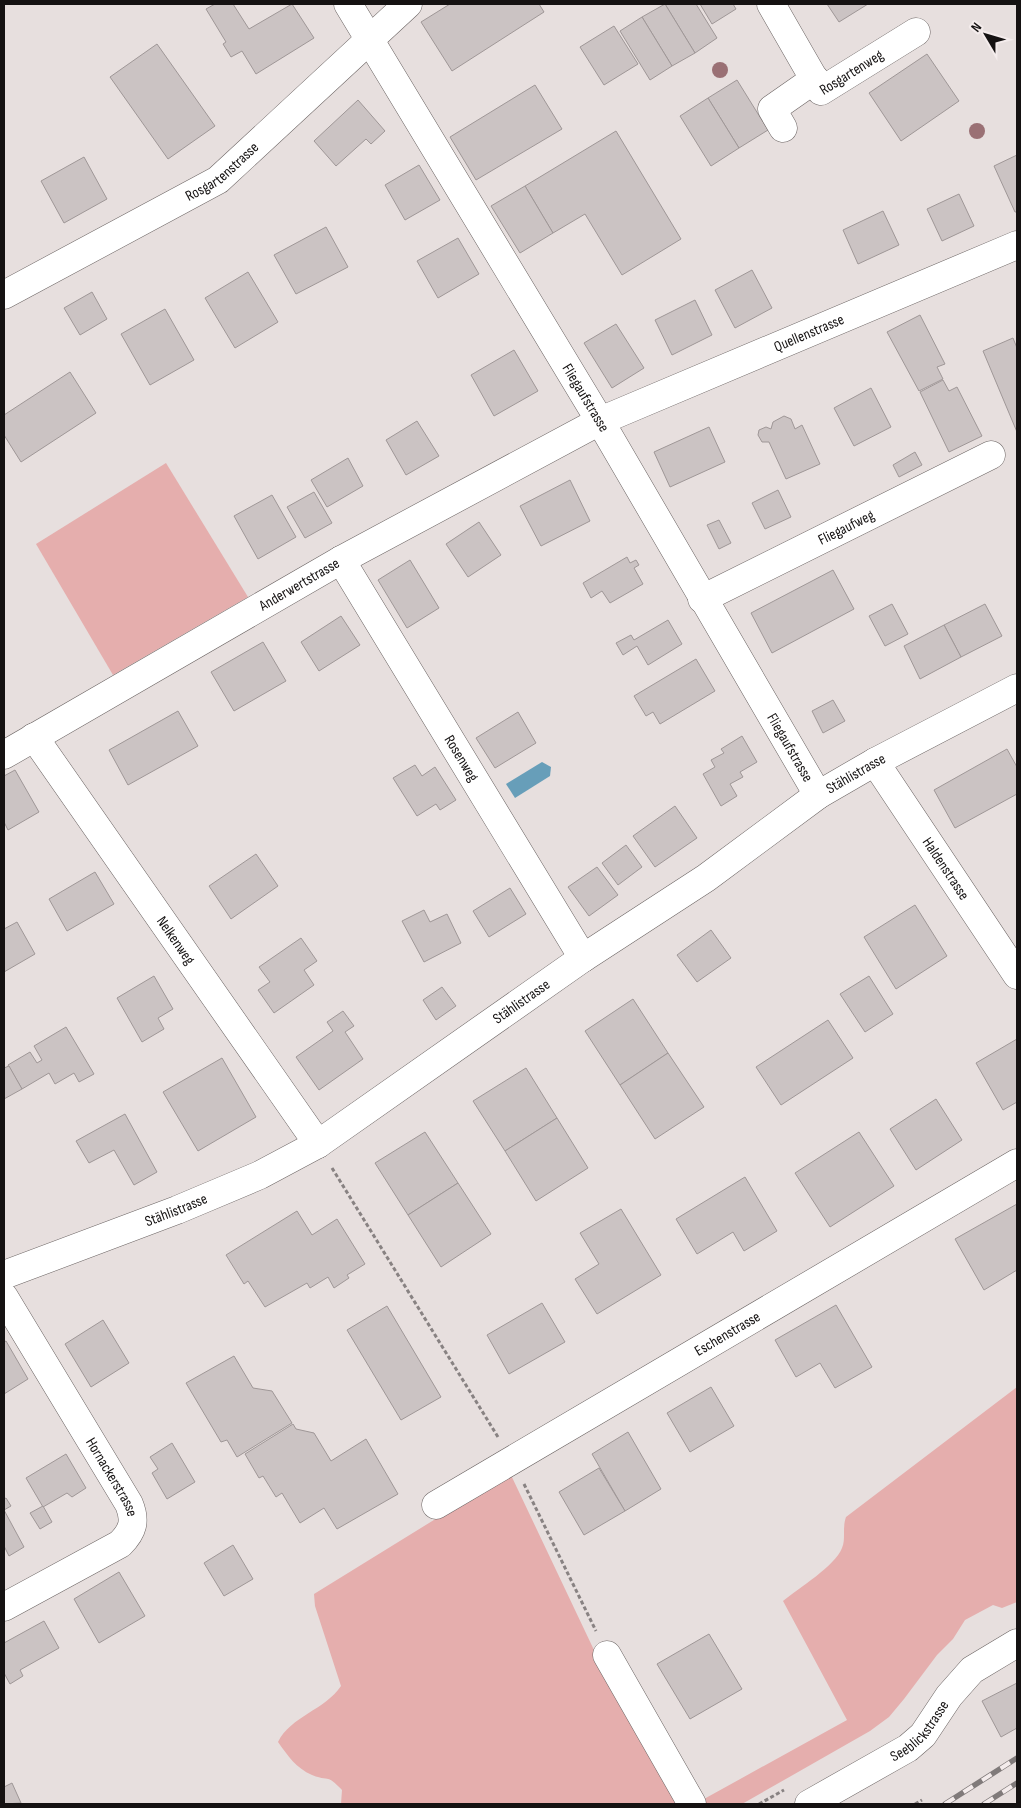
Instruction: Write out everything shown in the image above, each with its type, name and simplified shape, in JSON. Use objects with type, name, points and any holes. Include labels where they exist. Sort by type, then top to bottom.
[{"type":"street","name":"Fliegaufstrasse","points":[[348,4],[600,421],[702,599],[818,795]]},
{"type":"street","name":"Rosgartenstrasse","points":[[4,294],[218,180],[408,4]]},
{"type":"street","name":"Rosgartenweg","points":[[771,4],[821,91],[916,32]]},
{"type":"street","points":[[783,128],[772,109],[815,79]]},
{"type":"street","name":"Quellenstrasse","points":[[600,421],[1017,244]]},
{"type":"street","name":"Anderwertstrasse","points":[[4,755],[342,560],[600,421]]},
{"type":"street","name":"Fliegaufweg","points":[[702,599],[991,455]]},
{"type":"street","name":"Rosenweg","points":[[342,560],[583,958]]},
{"type":"street","name":"Stählistrasse","points":[[4,1275],[177,1210],[260,1175],[318,1144],[583,958],[706,878],[818,795],[874,762],[1017,688]]},
{"type":"street","name":"Nelkenweg","points":[[34,737],[318,1144]]},
{"type":"street","name":"Haldenstrasse","points":[[874,762],[1017,975]]},
{"type":"street","name":"Eschenstrasse","points":[[436,1505],[1017,1163]]},
{"type":"street","name":"Hornackerstrasse","points":[[4,1297],[129,1504],[133,1524],[129,1534],[120,1544],[4,1607]]},
{"type":"street","name":"Seeblickstrasse","points":[[800,1795],[908,1748],[923,1735],[948,1696],[972,1670],[1017,1643]]},
{"type":"street","points":[[608,1655],[692,1804]]},
{"type":"path","points":[[318,1144],[512,1461],[608,1655]]},
{"type":"path","points":[[758,1804],[800,1795]]},
{"type":"path","points":[[915,1804],[922,1800]]},
{"type":"shaded area","points":[[166,463],[248,597],[113,675],[36,544]]},
{"type":"shaded area","points":[[1017,1387],[1017,1602],[1002,1608],[993,1605],[965,1620],[953,1639],[937,1655],[889,1717],[870,1731],[742,1804],[706,1804],[704,1799],[847,1720],[783,1601],[816,1576],[838,1555],[843,1545],[846,1517]]},
{"type":"shaded area","points":[[510,1473],[603,1669],[679,1804],[341,1804],[342,1790],[337,1785],[330,1780],[312,1775],[301,1769],[278,1742],[291,1726],[326,1701],[341,1686],[315,1606],[314,1594]]},
{"type":"water","points":[[542,762],[551,767],[550,776],[515,798],[506,784]]},
{"type":"building","points":[[215,4],[233,4],[249,29],[292,4],[314,38],[256,74],[242,51],[231,57],[223,44],[226,42],[206,9]]},
{"type":"building","points":[[450,4],[539,4],[544,12],[452,71],[421,22]]},
{"type":"building","points":[[665,4],[696,4],[717,38],[695,53]]},
{"type":"building","points":[[665,4],[695,53],[672,66],[642,17]]},
{"type":"building","points":[[700,4],[733,4],[736,9],[712,24]]},
{"type":"building","points":[[827,4],[868,4],[839,22]]},
{"type":"building","points":[[642,17],[672,66],[650,80],[620,31]]},
{"type":"building","points":[[614,26],[638,64],[604,85],[580,47]]},
{"type":"building","points":[[157,44],[215,126],[168,159],[110,77]]},
{"type":"building","points":[[927,54],[959,101],[901,141],[869,93]]},
{"type":"building","points":[[737,80],[768,130],[739,148],[708,98]]},
{"type":"building","points":[[535,85],[562,129],[476,180],[450,137]]},
{"type":"building","points":[[708,98],[739,148],[711,166],[680,116]]},
{"type":"building","points":[[358,100],[385,131],[371,144],[366,139],[336,166],[314,141]]},
{"type":"building","points":[[616,131],[681,239],[622,275],[585,214],[553,233],[525,186]]},
{"type":"building","points":[[1017,155],[1017,212],[1015,212],[994,166]]},
{"type":"building","points":[[84,157],[107,199],[64,223],[41,181]]},
{"type":"building","points":[[419,165],[440,200],[405,220],[385,185]]},
{"type":"building","points":[[525,186],[553,233],[520,253],[491,206]]},
{"type":"building","points":[[959,194],[974,226],[942,241],[927,209]]},
{"type":"building","points":[[883,211],[899,245],[858,264],[843,230]]},
{"type":"building","points":[[326,227],[348,267],[296,294],[274,255]]},
{"type":"building","points":[[458,238],[479,274],[438,298],[417,261]]},
{"type":"building","points":[[752,270],[772,308],[735,328],[715,290]]},
{"type":"building","points":[[248,272],[278,322],[235,348],[205,298]]},
{"type":"building","points":[[92,292],[107,319],[80,335],[64,308]]},
{"type":"building","points":[[695,300],[712,335],[672,355],[655,320]]},
{"type":"building","points":[[165,309],[194,360],[150,385],[121,334]]},
{"type":"building","points":[[920,315],[945,364],[937,367],[943,379],[919,391],[887,332]]},
{"type":"building","points":[[616,324],[644,368],[612,388],[584,343]]},
{"type":"building","points":[[1013,338],[1017,348],[1017,432],[983,351]]},
{"type":"building","points":[[514,350],[538,391],[494,416],[471,375]]},
{"type":"building","points":[[70,372],[96,413],[21,462],[4,435],[4,415]]},
{"type":"building","points":[[943,380],[949,391],[957,387],[982,436],[949,452],[920,392]]},
{"type":"building","points":[[871,388],[891,427],[854,446],[834,408]]},
{"type":"building","points":[[784,416],[791,419],[795,429],[802,425],[820,464],[786,479],[769,442],[762,442],[758,435],[759,430],[766,427],[771,429],[773,422]]},
{"type":"building","points":[[417,421],[439,456],[406,475],[386,440]]},
{"type":"building","points":[[709,427],[725,462],[670,487],[654,452]]},
{"type":"building","points":[[915,452],[922,465],[899,477],[893,465]]},
{"type":"building","points":[[348,458],[363,486],[327,507],[311,480]]},
{"type":"building","points":[[570,480],[590,521],[541,546],[520,506]]},
{"type":"building","points":[[778,490],[791,517],[765,529],[752,503]]},
{"type":"building","points":[[314,492],[332,523],[305,538],[287,507]]},
{"type":"building","points":[[272,495],[296,537],[258,559],[234,516]]},
{"type":"building","points":[[719,520],[731,543],[719,549],[707,525]]},
{"type":"building","points":[[479,522],[501,555],[468,577],[446,544]]},
{"type":"building","points":[[627,557],[630,563],[636,560],[639,565],[634,568],[643,584],[610,603],[602,591],[591,598],[583,583]]},
{"type":"building","points":[[410,560],[439,608],[407,628],[378,580]]},
{"type":"building","points":[[833,570],[854,609],[772,653],[751,613]]},
{"type":"building","points":[[892,604],[908,634],[885,646],[869,616]]},
{"type":"building","points":[[985,604],[1002,636],[961,657],[944,625]]},
{"type":"building","points":[[341,616],[360,645],[319,671],[301,642]]},
{"type":"building","points":[[668,620],[682,644],[648,665],[637,646],[623,655],[616,643],[631,635],[634,640]]},
{"type":"building","points":[[944,625],[961,657],[920,679],[904,646]]},
{"type":"building","points":[[263,642],[286,681],[234,711],[211,672]]},
{"type":"building","points":[[696,659],[715,691],[660,724],[653,712],[646,716],[634,696]]},
{"type":"building","points":[[833,700],[845,721],[823,733],[812,711]]},
{"type":"building","points":[[178,711],[198,746],[128,785],[109,750]]},
{"type":"building","points":[[518,712],[536,743],[495,768],[476,738]]},
{"type":"building","points":[[742,736],[757,762],[740,772],[743,777],[730,784],[737,796],[721,806],[703,774],[715,767],[711,760],[724,753],[721,749]]},
{"type":"building","points":[[1007,749],[1017,767],[1017,794],[955,828],[934,790]]},
{"type":"building","points":[[415,765],[422,776],[435,767],[456,800],[440,810],[436,804],[417,816],[393,778]]},
{"type":"building","points":[[15,770],[39,812],[8,830],[4,822],[4,776]]},
{"type":"building","points":[[675,806],[697,838],[655,867],[633,836]]},
{"type":"building","points":[[626,845],[642,867],[618,885],[602,863]]},
{"type":"building","points":[[256,854],[278,886],[231,919],[209,886]]},
{"type":"building","points":[[597,867],[618,895],[589,916],[568,887]]},
{"type":"building","points":[[95,872],[114,904],[67,931],[49,899]]},
{"type":"building","points":[[510,888],[526,914],[489,937],[473,911]]},
{"type":"building","points":[[915,905],[947,956],[896,989],[864,937]]},
{"type":"building","points":[[424,910],[430,922],[447,914],[461,943],[424,962],[402,921]]},
{"type":"building","points":[[17,922],[35,954],[4,972],[4,929]]},
{"type":"building","points":[[711,930],[731,958],[697,982],[677,955]]},
{"type":"building","points":[[301,938],[317,961],[304,970],[314,985],[274,1013],[258,990],[270,982],[259,967]]},
{"type":"building","points":[[154,976],[173,1009],[158,1018],[164,1029],[142,1042],[117,998]]},
{"type":"building","points":[[869,976],[893,1014],[865,1032],[840,994]]},
{"type":"building","points":[[442,987],[456,1006],[436,1020],[423,1000]]},
{"type":"building","points":[[633,999],[668,1053],[620,1085],[585,1031]]},
{"type":"building","points":[[343,1011],[354,1026],[345,1032],[363,1059],[319,1090],[296,1057],[333,1031],[327,1022]]},
{"type":"building","points":[[828,1020],[853,1058],[781,1105],[756,1067]]},
{"type":"building","points":[[66,1027],[94,1074],[79,1082],[74,1073],[55,1084],[49,1073],[22,1089],[8,1065],[30,1052],[37,1063],[42,1060],[34,1046]]},
{"type":"building","points":[[1017,1039],[1017,1102],[1003,1110],[976,1063]]},
{"type":"building","points":[[668,1053],[704,1107],[655,1139],[620,1085]]},
{"type":"building","points":[[222,1058],[256,1117],[198,1151],[163,1092]]},
{"type":"building","points":[[9,1066],[22,1089],[4,1099],[4,1068]]},
{"type":"building","points":[[526,1068],[557,1118],[505,1151],[473,1101]]},
{"type":"building","points":[[936,1099],[962,1140],[916,1170],[890,1129]]},
{"type":"building","points":[[125,1114],[157,1172],[134,1185],[114,1150],[89,1163],[76,1141]]},
{"type":"building","points":[[557,1118],[588,1168],[536,1201],[505,1151]]},
{"type":"building","points":[[425,1132],[458,1183],[408,1215],[375,1163]]},
{"type":"building","points":[[859,1132],[894,1186],[830,1227],[795,1173]]},
{"type":"building","points":[[745,1177],[777,1231],[744,1251],[733,1232],[697,1254],[676,1219]]},
{"type":"building","points":[[458,1183],[491,1234],[441,1267],[408,1215]]},
{"type":"building","points":[[1017,1204],[1017,1270],[984,1290],[955,1239]]},
{"type":"building","points":[[621,1209],[661,1275],[597,1314],[575,1279],[599,1264],[580,1233]]},
{"type":"building","points":[[297,1211],[312,1235],[337,1219],[365,1264],[347,1275],[349,1278],[334,1288],[328,1277],[310,1288],[307,1283],[265,1307],[248,1281],[244,1284],[226,1255]]},
{"type":"building","points":[[542,1303],[565,1342],[509,1374],[487,1335]]},
{"type":"building","points":[[836,1305],[872,1367],[835,1388],[820,1363],[796,1377],[775,1340]]},
{"type":"building","points":[[387,1306],[441,1397],[401,1420],[347,1330]]},
{"type":"building","points":[[103,1320],[129,1363],[91,1387],[65,1344]]},
{"type":"building","points":[[6,1341],[28,1379],[4,1394],[4,1342]]},
{"type":"building","points":[[234,1356],[253,1388],[272,1391],[292,1423],[237,1457],[227,1440],[221,1442],[186,1383]]},
{"type":"building","points":[[711,1387],[734,1426],[690,1452],[667,1413]]},
{"type":"building","points":[[293,1424],[296,1429],[314,1433],[331,1461],[366,1439],[398,1494],[337,1529],[324,1508],[300,1523],[282,1493],[276,1497],[263,1476],[259,1478],[245,1454]]},
{"type":"building","points":[[628,1432],[661,1489],[625,1511],[592,1454]]},
{"type":"building","points":[[172,1443],[195,1482],[167,1499],[152,1473],[158,1469],[150,1457]]},
{"type":"building","points":[[66,1454],[86,1488],[72,1497],[67,1493],[43,1507],[26,1478]]},
{"type":"building","points":[[599,1468],[625,1511],[584,1535],[559,1492]]},
{"type":"building","points":[[6,1498],[11,1506],[4,1510],[4,1499]]},
{"type":"building","points":[[43,1506],[52,1522],[40,1529],[30,1513]]},
{"type":"building","points":[[4,1510],[24,1547],[9,1556],[4,1546]]},
{"type":"building","points":[[233,1545],[253,1579],[224,1596],[204,1563]]},
{"type":"building","points":[[119,1572],[145,1616],[99,1643],[74,1599]]},
{"type":"building","points":[[44,1621],[59,1648],[20,1670],[23,1676],[10,1684],[4,1673],[4,1643]]},
{"type":"building","points":[[709,1634],[742,1689],[690,1719],[657,1664]]},
{"type":"building","points":[[1017,1683],[1017,1728],[1001,1737],[982,1701]]},
{"type":"building","points":[[12,1783],[21,1803],[4,1804],[4,1787]]},
{"type":"railway","points":[[945,1804],[1017,1758]]},
{"type":"railway","points":[[984,1804],[1017,1783]]}]
